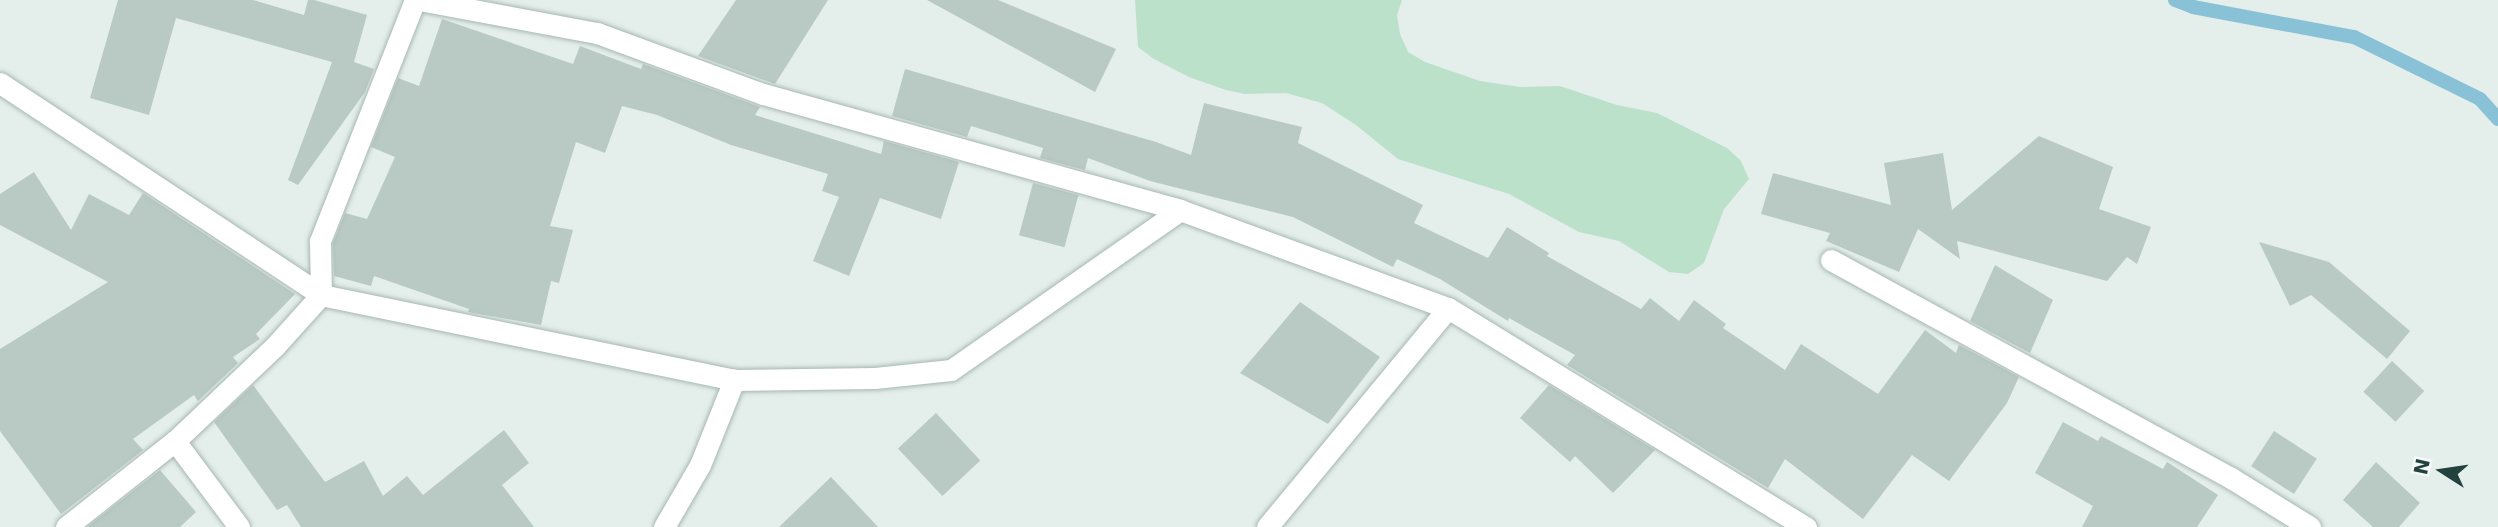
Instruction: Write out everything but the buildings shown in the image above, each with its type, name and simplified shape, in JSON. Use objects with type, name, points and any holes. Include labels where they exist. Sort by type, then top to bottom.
[{"type":"street","points":[[66,527],[175,441],[276,345],[321,295],[320,242],[418,0],[597,33],[763,94],[1180,210],[1448,308],[1806,527]]},
{"type":"street","points":[[0,83],[321,295],[734,380],[875,378],[951,370],[1180,210]]},
{"type":"street","points":[[1831,260],[2231,478],[2310,527]]},
{"type":"street","points":[[1267,527],[1448,308]]},
{"type":"street","points":[[664,527],[700,465],[734,380]]},
{"type":"street","points":[[175,441],[239,527]]},
{"type":"green space","points":[[1135,0],[1402,0],[1397,15],[1400,34],[1408,52],[1425,62],[1480,81],[1520,87],[1560,86],[1617,105],[1657,113],[1727,148],[1741,161],[1749,179],[1724,209],[1704,263],[1688,274],[1669,272],[1619,241],[1579,232],[1509,194],[1398,159],[1356,125],[1322,103],[1286,93],[1245,94],[1189,77],[1154,59],[1138,47]]},
{"type":"waterway","points":[[2175,0],[2193,7],[2354,37],[2480,99],[2498,119]]}]
